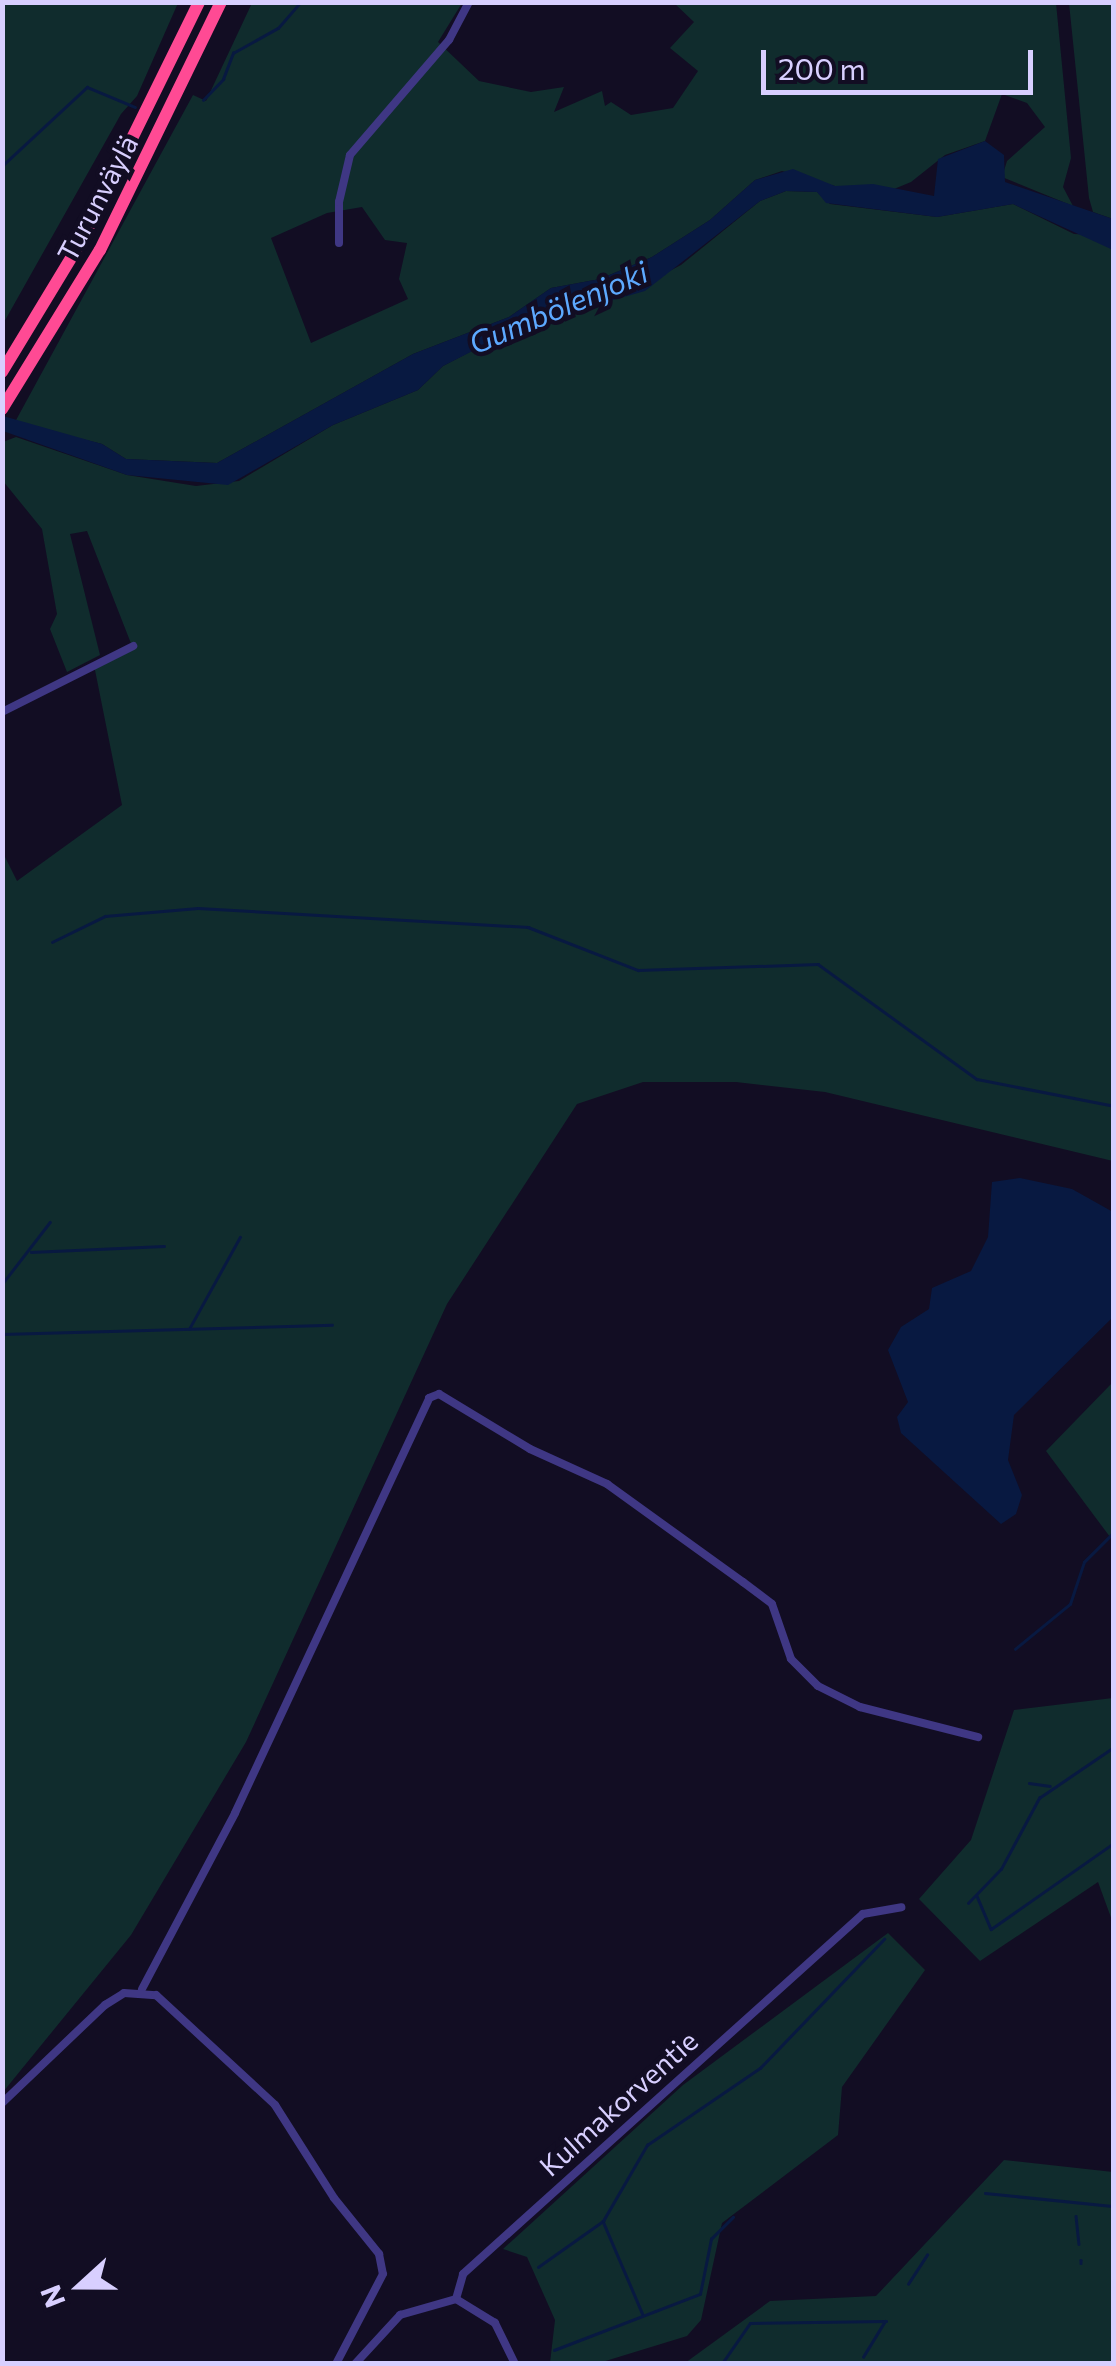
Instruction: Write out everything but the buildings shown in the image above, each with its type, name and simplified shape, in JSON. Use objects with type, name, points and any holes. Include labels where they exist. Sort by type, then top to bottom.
[{"type":"highway","name":"Turunväylä","points":[[2,372],[84,238],[199,2]]},
{"type":"highway","name":"Turunväylä","points":[[2,409],[100,250],[221,2]]},
{"type":"street","points":[[339,243],[339,202],[350,154],[449,40],[469,2]]},
{"type":"street","points":[[2,712],[132,646]]},
{"type":"street","points":[[2,2103],[105,2006],[142,1990],[235,1813],[429,1398],[439,1394],[530,1449],[608,1484],[772,1604],[791,1659],[818,1686],[860,1707],[978,1737]]},
{"type":"street","name":"Kulmakorventie","points":[[456,2299],[459,2281],[483,2253],[863,1914],[901,1907]]},
{"type":"street","points":[[142,1990],[171,2007],[275,2105],[334,2198],[379,2254],[383,2274],[336,2364]]},
{"type":"street","points":[[355,2364],[382,2328],[400,2315],[456,2299],[495,2322],[515,2364]]},
{"type":"green space","points":[[3,2],[178,3],[137,96],[121,114],[3,324]]},
{"type":"green space","points":[[252,3],[462,3],[438,42],[479,81],[531,92],[564,87],[554,112],[602,91],[605,106],[611,102],[631,115],[673,108],[698,71],[670,48],[694,22],[674,3],[1056,3],[1071,158],[1063,187],[1073,206],[1002,177],[1007,161],[1045,127],[1027,103],[1002,94],[985,141],[945,155],[911,182],[894,189],[835,186],[782,171],[755,180],[710,220],[652,257],[600,279],[551,288],[509,317],[413,354],[217,463],[126,459],[102,444],[15,422],[193,95],[206,101]],"holes":[[[362,207],[385,240],[407,243],[399,279],[408,299],[311,343],[271,238],[327,213]]]},
{"type":"green space","points":[[1069,3],[1113,3],[1113,219],[1093,212],[1089,198]]},
{"type":"green space","points":[[786,191],[817,192],[830,204],[937,217],[1013,204],[1074,234],[1113,236],[1113,1161],[825,1092],[736,1082],[643,1082],[577,1104],[447,1304],[246,1742],[131,1935],[3,2092],[2,851],[17,881],[122,805],[94,665],[132,646],[87,531],[70,534],[100,655],[67,672],[50,629],[57,614],[42,529],[3,481],[3,442],[16,437],[127,475],[196,486],[239,481],[333,425],[418,390],[443,366],[510,331],[523,318],[620,297],[681,265],[760,201]]},
{"type":"green space","points":[[1113,1382],[1113,1541],[1046,1451]]},
{"type":"green space","points":[[1113,1698],[1113,1923],[1098,1882],[980,1961],[919,1899],[971,1840],[1014,1710]]},
{"type":"green space","points":[[888,1933],[925,1970],[842,2087],[838,2135],[722,2223],[701,2320],[687,2336],[599,2363],[550,2363],[555,2320],[527,2257],[503,2249],[683,2085]]},
{"type":"green space","points":[[1004,2160],[1113,2172],[1113,2363],[685,2363],[770,2301],[876,2296]]},
{"type":"water","name":"Gumbölenjoki","points":[[985,141],[1004,155],[1005,182],[1113,219],[1113,250],[1013,204],[937,217],[826,203],[817,192],[786,191],[760,201],[645,291],[556,316],[523,318],[510,332],[443,366],[418,390],[333,425],[228,485],[127,475],[3,431],[3,416],[102,444],[126,459],[217,463],[413,354],[509,317],[551,288],[600,279],[652,257],[710,220],[755,180],[793,169],[835,186],[873,184],[934,196],[938,159]]},
{"type":"water","points":[[1020,1178],[1072,1189],[1113,1212],[1113,1317],[1014,1415],[1008,1460],[1022,1495],[1016,1514],[1001,1524],[901,1433],[897,1417],[908,1402],[888,1350],[901,1327],[929,1309],[932,1288],[971,1271],[988,1237],[992,1182]]},
{"type":"waterway","points":[[203,100],[223,79],[233,53],[278,28],[301,2]]},
{"type":"waterway","points":[[2,166],[87,87],[135,107]]},
{"type":"waterway","points":[[52,942],[105,916],[198,908],[528,927],[638,970],[818,964],[977,1079],[1114,1106]]},
{"type":"waterway","points":[[2,1284],[50,1222]]},
{"type":"waterway","points":[[189,1329],[240,1237]]},
{"type":"waterway","points":[[31,1252],[164,1246]]},
{"type":"waterway","points":[[2,1334],[332,1325]]},
{"type":"waterway","points":[[1015,1649],[1070,1604],[1084,1562],[1114,1532]]},
{"type":"waterway","points":[[968,1903],[1001,1869],[1039,1798],[1114,1747]]},
{"type":"waterway","points":[[1029,1783],[1050,1786]]},
{"type":"waterway","points":[[977,1896],[991,1929],[1114,1843]]},
{"type":"waterway","points":[[538,2267],[603,2221],[647,2145],[760,2068],[884,1939]]},
{"type":"waterway","points":[[985,2193],[1114,2206]]},
{"type":"waterway","points":[[1076,2216],[1079,2244]]},
{"type":"waterway","points":[[554,2350],[700,2294],[711,2239],[733,2217]]},
{"type":"waterway","points":[[603,2221],[643,2315]]},
{"type":"waterway","points":[[908,2284],[927,2255]]},
{"type":"waterway","points":[[863,2357],[885,2321]]},
{"type":"waterway","points":[[723,2362],[750,2323],[886,2321]]}]
